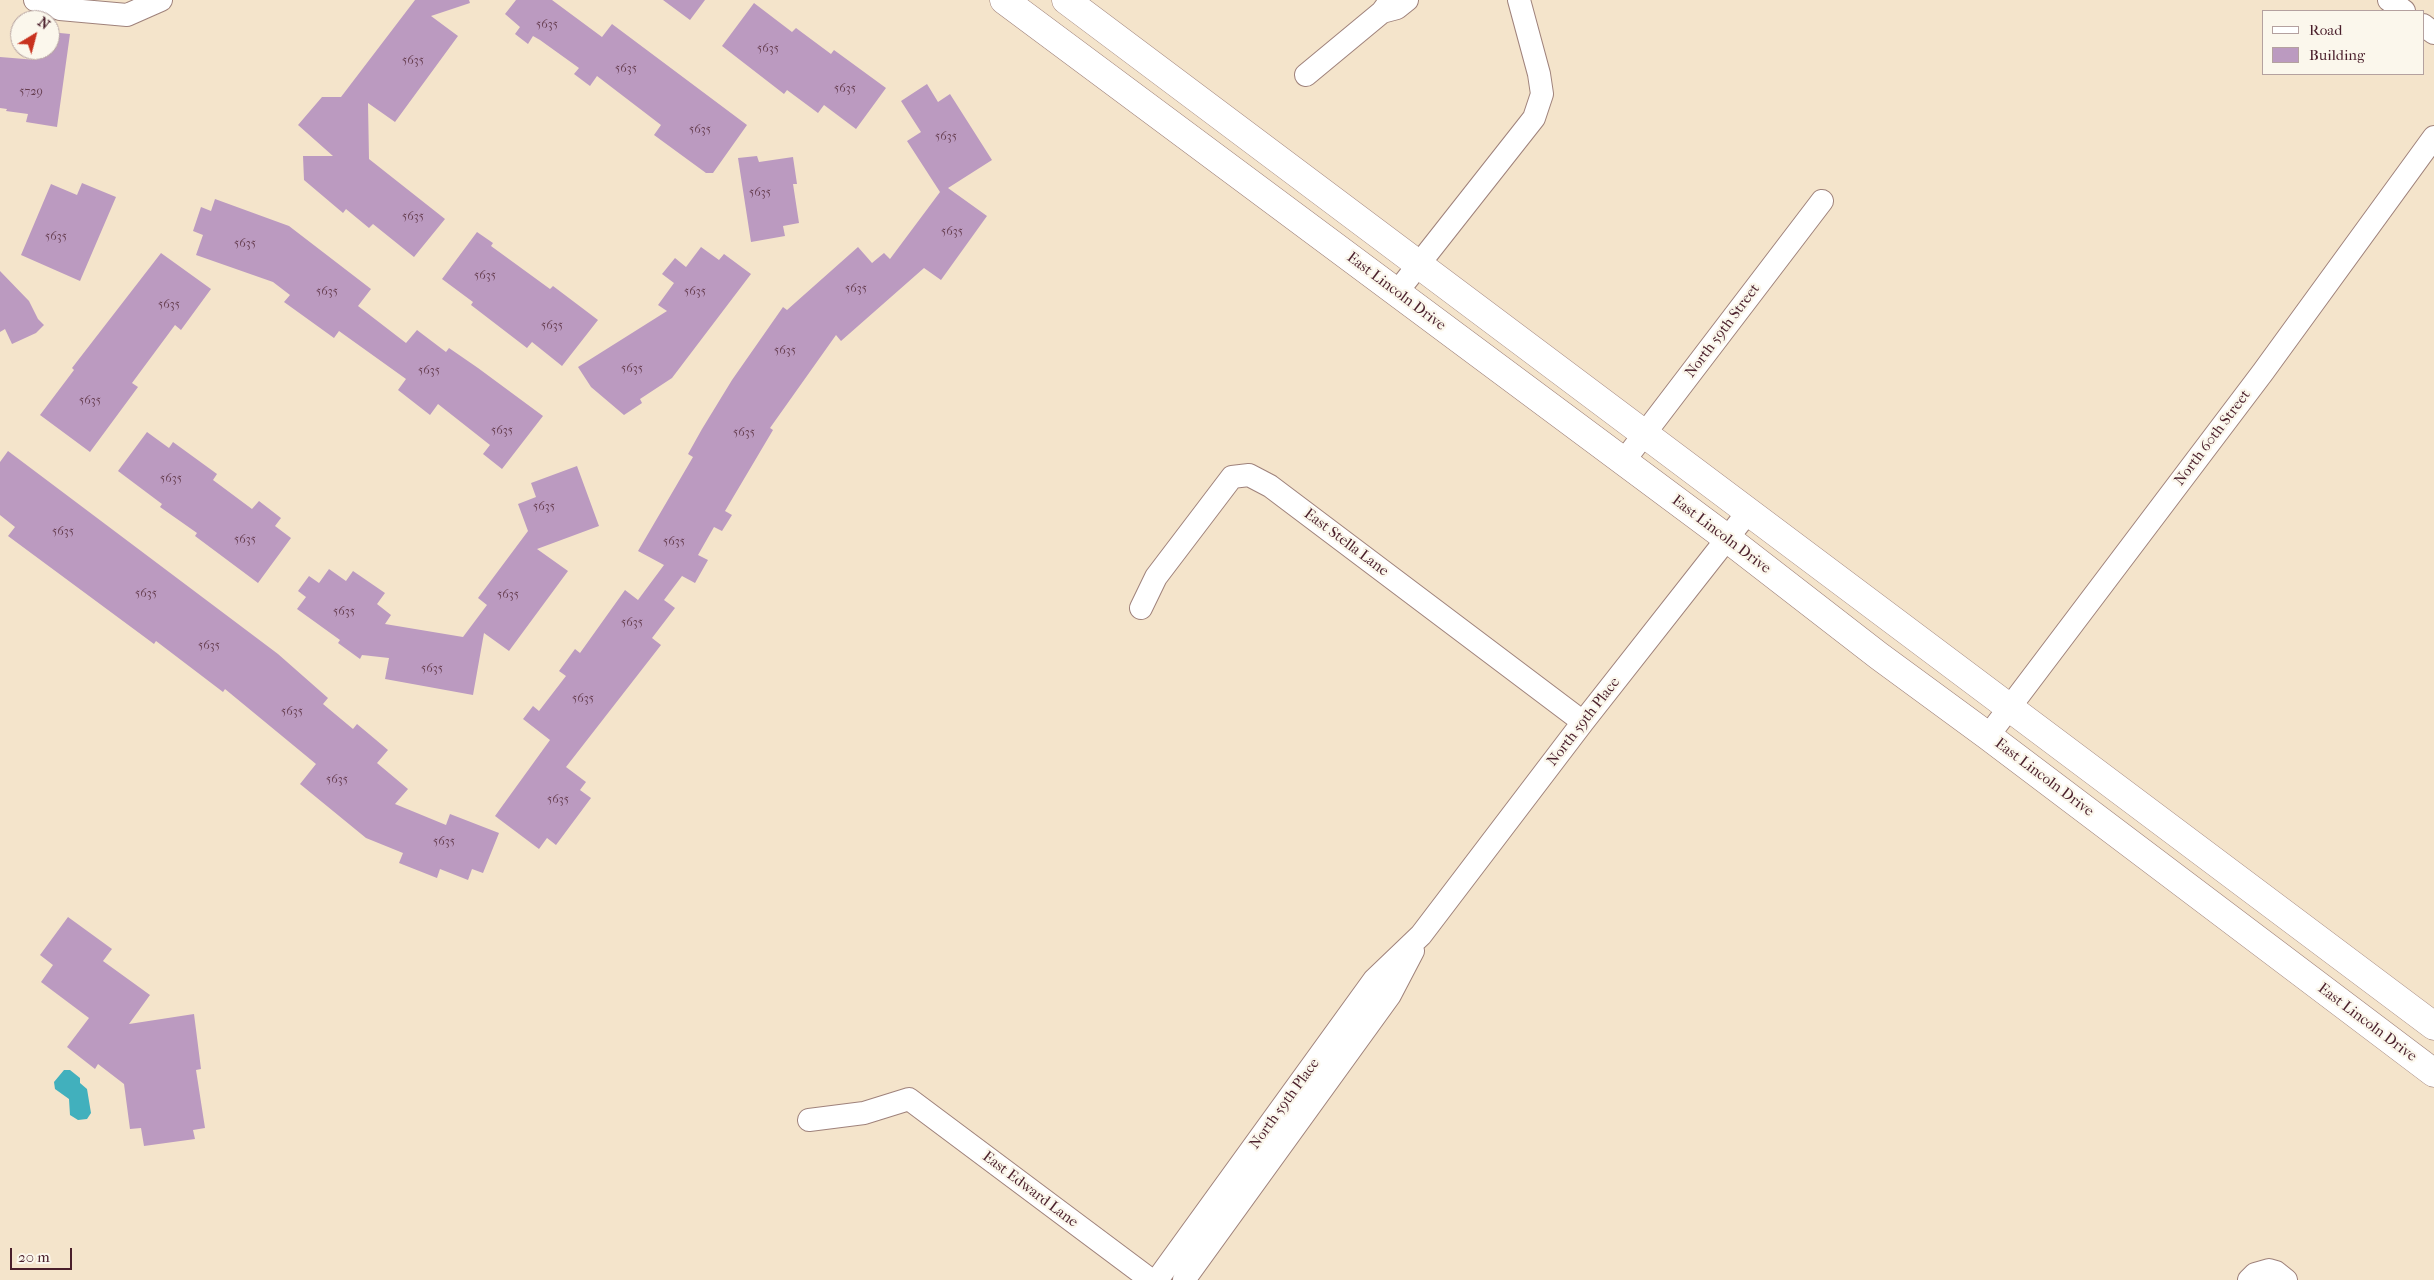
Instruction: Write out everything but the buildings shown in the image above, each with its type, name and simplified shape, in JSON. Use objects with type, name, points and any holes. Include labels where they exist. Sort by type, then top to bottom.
[{"type":"main road","points":[[1066,0],[2434,1026]]},
{"type":"main road","name":"East Lincoln Drive","points":[[1009,2],[1728,539],[1879,656],[1988,736],[2434,1073]]},
{"type":"main road","points":[[2209,904],[2231,874]]},
{"type":"street","points":[[35,0],[60,9],[127,15],[161,0]]},
{"type":"street","points":[[1306,75],[1386,6],[1397,8],[1407,0]]},
{"type":"street","points":[[1398,292],[1534,118],[1542,94],[1539,74],[1519,0]]},
{"type":"street","points":[[2389,0],[2403,10]]},
{"type":"street","name":"North 60th Street","points":[[1988,736],[2263,372],[2434,137]]},
{"type":"street","name":"North 59th Street","points":[[1623,462],[1822,201]]},
{"type":"street","name":"East Stella Lane","points":[[1140,608],[1156,577],[1232,477],[1250,475],[1270,486],[1583,722]]},
{"type":"street","name":"North 59th Place","points":[[1157,1280],[1374,980],[1421,935],[1583,722],[1748,512]]},
{"type":"street","name":"North 59th Place","points":[[1184,1280],[1390,995],[1421,935]]},
{"type":"street","name":"East Edward Lane","points":[[809,1120],[864,1112],[909,1100],[1151,1280]]},
{"type":"street","points":[[2249,1280],[2254,1274],[2269,1270],[2276,1272],[2286,1280]]},
{"type":"water","points":[[64,1070],[70,1070],[80,1078],[80,1083],[87,1089],[91,1113],[87,1119],[78,1120],[70,1115],[69,1099],[55,1089],[54,1082]]}]
